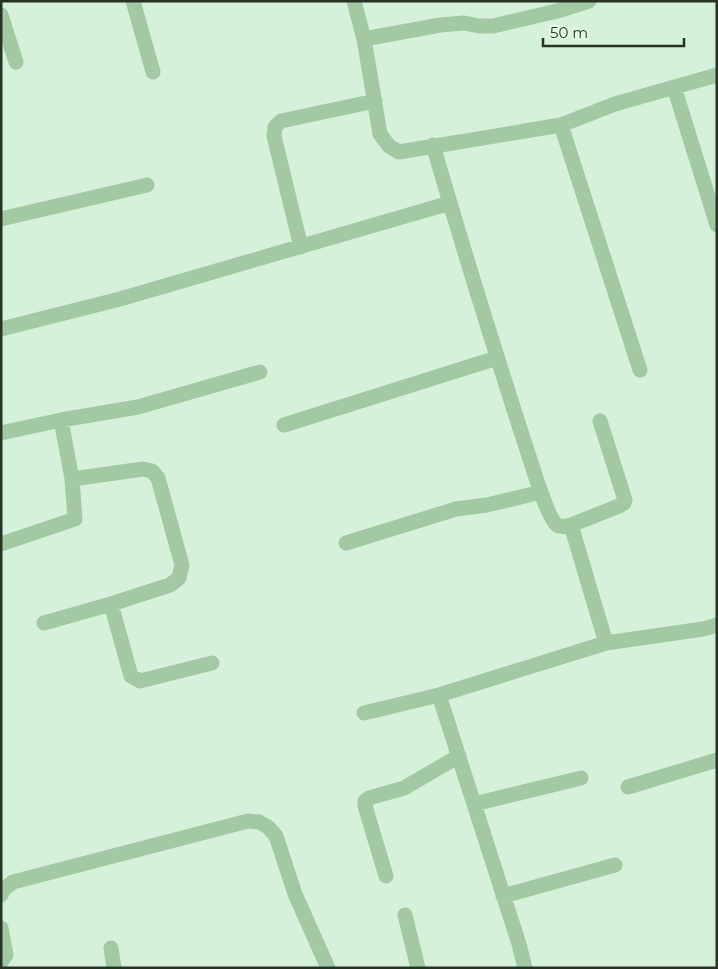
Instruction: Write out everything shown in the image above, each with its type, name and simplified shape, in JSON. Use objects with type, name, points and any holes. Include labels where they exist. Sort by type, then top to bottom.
[{"type":"street","points":[[133,1],[153,72]]},
{"type":"street","points":[[354,1],[364,39],[380,134],[389,146],[399,152],[561,125],[615,104],[717,75]]},
{"type":"street","points":[[364,39],[440,25],[464,23],[493,26],[556,12],[589,1]]},
{"type":"street","points":[[1,15],[16,62]]},
{"type":"street","points":[[674,88],[711,192],[717,225]]},
{"type":"street","points":[[301,247],[274,136],[275,127],[281,121],[375,101]]},
{"type":"street","points":[[561,125],[640,370]]},
{"type":"street","points":[[433,145],[497,358],[541,492],[552,519],[557,525],[564,527],[571,525],[624,503],[625,500],[600,421]]},
{"type":"street","points":[[1,219],[146,185]]},
{"type":"street","points":[[1,329],[120,299],[450,203]]},
{"type":"street","points":[[284,425],[497,358]]},
{"type":"street","points":[[1,433],[61,420],[138,407],[260,372]]},
{"type":"street","points":[[1,544],[75,519],[72,479],[61,420]]},
{"type":"street","points":[[44,623],[170,585],[179,578],[182,565],[158,478],[152,471],[143,469],[72,479]]},
{"type":"street","points":[[346,544],[456,509],[487,505],[541,492]]},
{"type":"street","points":[[571,525],[606,643]]},
{"type":"street","points":[[111,604],[131,676],[140,681],[212,663]]},
{"type":"street","points":[[364,713],[439,695],[606,643],[703,629],[717,625]]},
{"type":"street","points":[[439,695],[525,968]]},
{"type":"street","points":[[386,876],[364,806],[365,802],[369,798],[404,788],[459,756]]},
{"type":"street","points":[[628,787],[717,760]]},
{"type":"street","points":[[474,804],[582,778]]},
{"type":"street","points":[[1,895],[4,889],[13,882],[248,821],[259,822],[268,827],[276,836],[295,894],[328,968]]},
{"type":"street","points":[[503,896],[615,865]]},
{"type":"street","points":[[405,916],[418,968]]},
{"type":"street","points":[[1,928],[6,954],[1,962]]},
{"type":"street","points":[[111,948],[114,968]]}]
